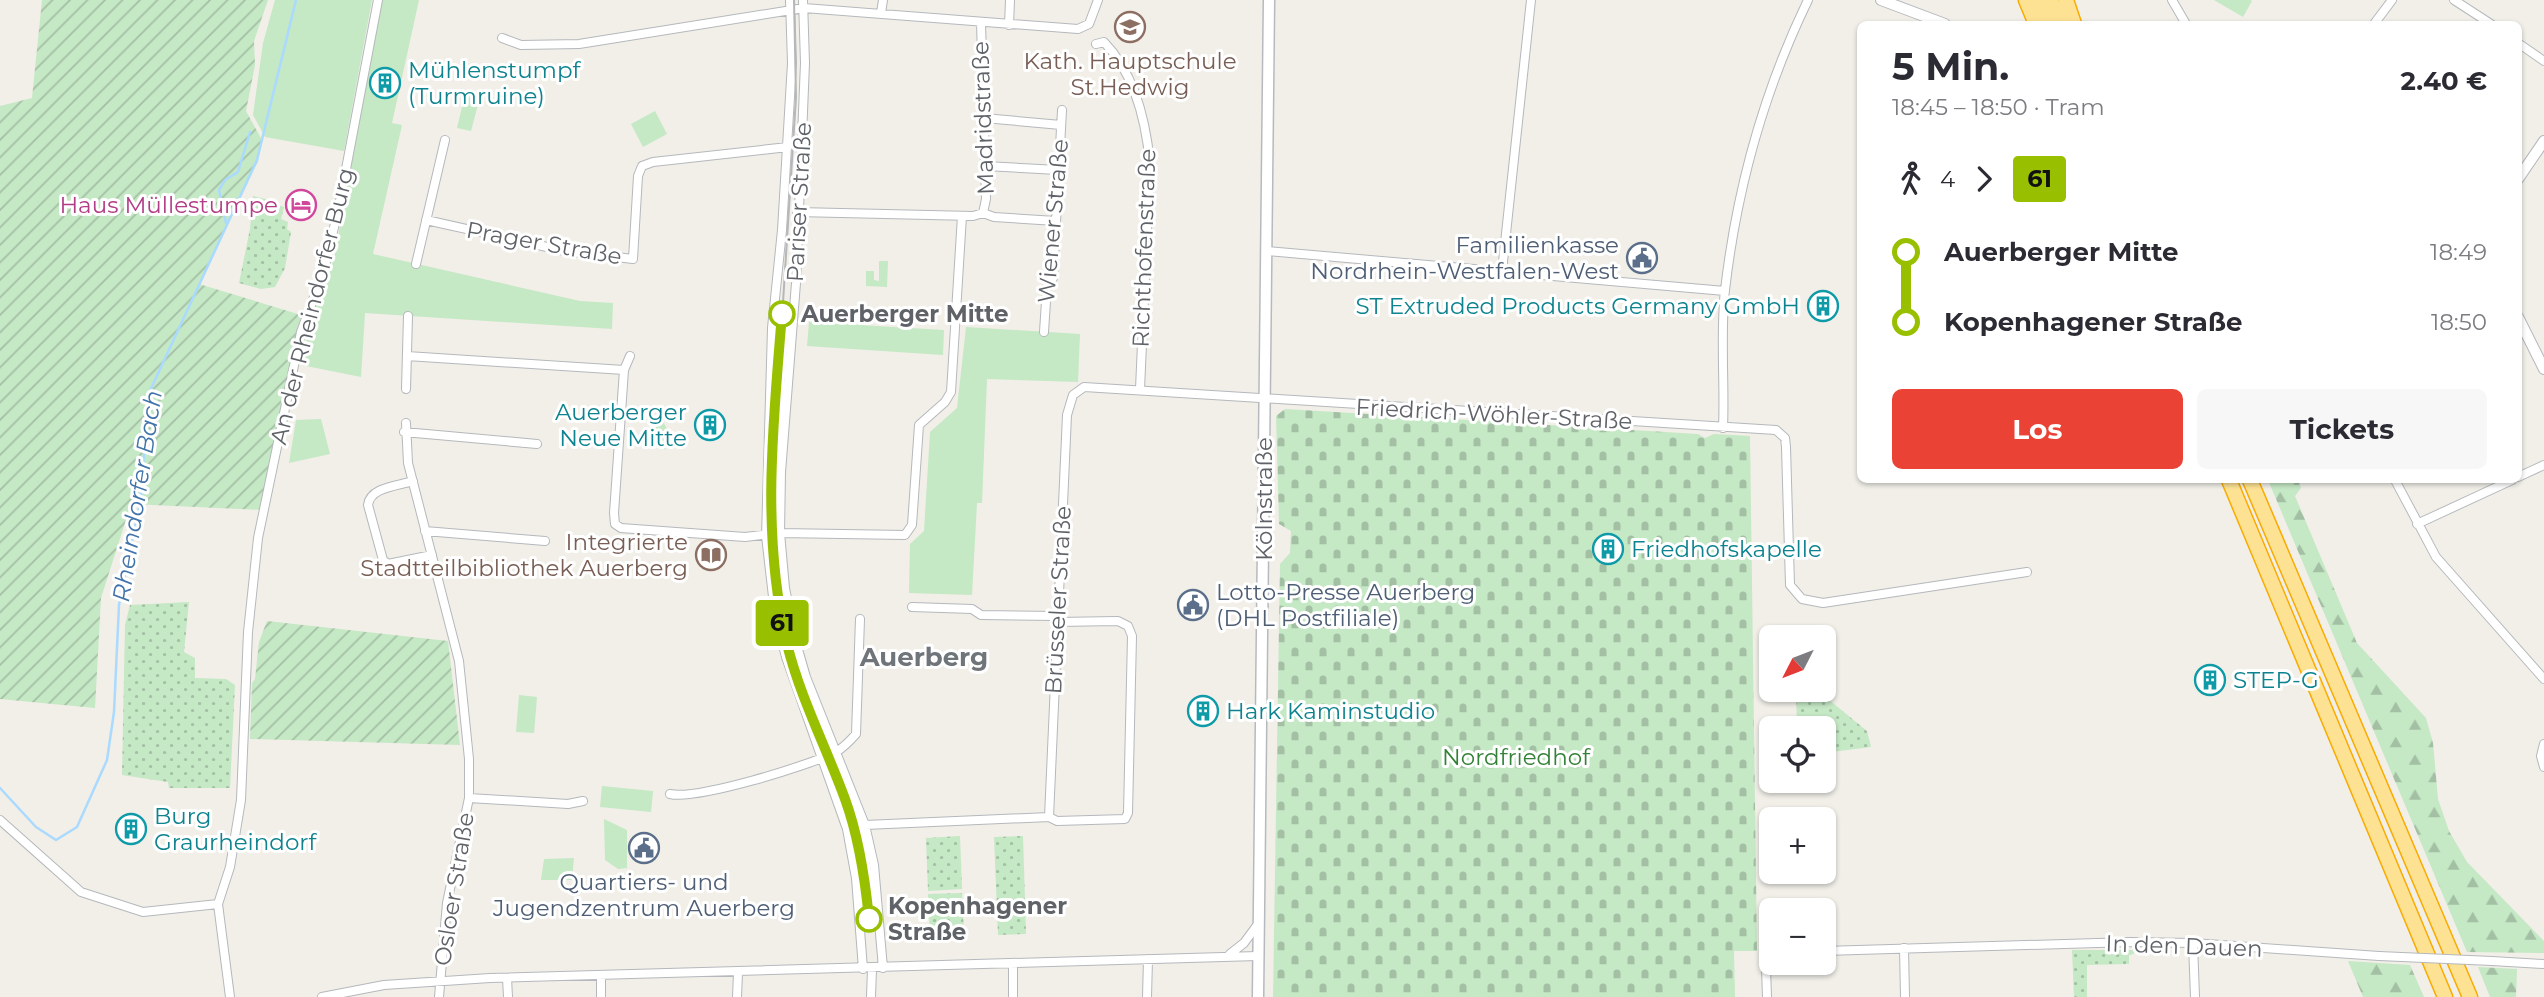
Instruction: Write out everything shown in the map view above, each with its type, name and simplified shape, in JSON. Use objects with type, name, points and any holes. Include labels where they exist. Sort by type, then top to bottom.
[{"type":"highway","points":[[2026,0],[2035,21]]},
{"type":"highway","points":[[2038,0],[2046,21]]},
{"type":"highway","points":[[2051,0],[2059,21]]},
{"type":"highway","points":[[2066,0],[2076,21]]},
{"type":"highway","points":[[2071,0],[2076,21]]},
{"type":"highway","points":[[2231,483],[2445,997]]},
{"type":"highway","points":[[2251,483],[2336,676],[2470,997]]},
{"type":"highway","points":[[2261,483],[2333,654],[2336,676]]},
{"type":"main road","name":"Kölnstraße","points":[[1258,997],[1269,0]]},
{"type":"street","name":"An der Rheindorfer Burg","points":[[230,997],[218,904],[230,867],[241,800],[247,632],[258,538],[301,332],[324,270],[340,199],[378,0]]},
{"type":"street","name":"Pariser Straße","points":[[790,0],[793,63],[772,328],[766,536],[781,636],[847,829],[871,997]]},
{"type":"street","points":[[881,13],[883,0]]},
{"type":"street","points":[[1009,24],[1010,0]]},
{"type":"street","points":[[502,38],[521,45],[565,46],[791,10],[804,4],[1079,29],[1089,24],[1098,0]]},
{"type":"street","points":[[1502,271],[1531,0]]},
{"type":"street","points":[[1723,428],[1725,291],[1757,125],[1771,82],[1808,0]]},
{"type":"street","points":[[1881,0],[1937,21]]},
{"type":"street","points":[[2172,0],[2184,21]]},
{"type":"street","points":[[2376,21],[2392,0]]},
{"type":"street","points":[[2454,0],[2486,21]]},
{"type":"street","name":"Pariser Straße","points":[[804,4],[805,68],[796,282],[781,460],[780,533],[785,588],[794,639],[865,825],[879,893],[883,968]]},
{"type":"street","name":"Madridstraße","points":[[981,22],[986,166],[986,199],[983,213]]},
{"type":"street","name":"Richthofenstraße","points":[[1096,44],[1104,42],[1131,83],[1146,130],[1150,164],[1140,389]]},
{"type":"street","points":[[2522,46],[2544,61]]},
{"type":"street","name":"Wiener Straße","points":[[1044,332],[1047,286],[1053,278],[1062,110]]},
{"type":"street","points":[[984,118],[1061,125]]},
{"type":"street","points":[[416,264],[445,140]]},
{"type":"street","points":[[2522,173],[2544,141]]},
{"type":"street","name":"Prager Straße","points":[[426,220],[565,251],[633,259],[638,176],[642,166],[653,162],[788,147]]},
{"type":"street","points":[[986,166],[1058,170]]},
{"type":"street","points":[[797,212],[962,216],[983,213],[994,217],[1056,221]]},
{"type":"street","points":[[630,356],[624,370],[614,513],[618,527],[705,535],[905,535],[909,531],[919,425],[950,396],[962,216]]},
{"type":"street","points":[[1267,251],[1725,291]]},
{"type":"street","points":[[406,389],[408,316]]},
{"type":"street","points":[[2522,325],[2544,369]]},
{"type":"street","points":[[407,356],[624,370]]},
{"type":"street","name":"Brüsseler Straße","points":[[1049,817],[1068,405],[1073,395],[1084,387],[1265,400]]},
{"type":"street","name":"Friedrich-Wöhler-Straße","points":[[1265,400],[1776,430],[1785,438],[1788,573],[1790,584],[1802,599],[1823,604],[2027,572]]},
{"type":"street","name":"Osloer Straße","points":[[440,981],[447,903],[469,798],[465,702],[457,654],[413,481],[405,427],[537,444]]},
{"type":"street","points":[[2522,475],[2544,465]]},
{"type":"street","points":[[413,481],[374,492],[369,498],[383,560],[388,565],[432,555]]},
{"type":"street","points":[[2396,483],[2417,524],[2451,576],[2544,679]]},
{"type":"street","points":[[2417,524],[2506,483]]},
{"type":"street","points":[[425,531],[545,541]]},
{"type":"street","points":[[865,825],[1049,817],[1057,821],[1103,821],[1125,818],[1129,813],[1132,636],[1128,626],[1118,621],[982,615],[972,609],[912,607]]},
{"type":"street","points":[[670,794],[681,796],[733,786],[836,752],[856,734],[860,619]]},
{"type":"street","points":[[2544,744],[2541,756],[2544,767]]},
{"type":"street","name":"Osloer Straße","points":[[469,798],[568,804],[583,801]]},
{"type":"street","points":[[0,820],[81,892],[143,912],[218,904]]},
{"type":"street","points":[[1221,957],[1238,950],[1258,924]]},
{"type":"street","points":[[2193,943],[2194,997]]},
{"type":"street","name":"In den Dauen","points":[[1836,951],[2193,943],[2544,964]]},
{"type":"street","points":[[1904,948],[1906,997]]},
{"type":"street","points":[[322,997],[384,985],[507,978],[1258,956]]},
{"type":"street","points":[[1147,960],[1147,997]]},
{"type":"street","points":[[1013,964],[1013,997]]},
{"type":"street","points":[[737,997],[738,973]]},
{"type":"street","points":[[1766,975],[1767,997]]},
{"type":"street","points":[[601,976],[601,997]]},
{"type":"street","points":[[507,978],[508,997]]},
{"type":"street","points":[[439,997],[440,981]]},
{"type":"green space","points":[[42,0],[268,0],[254,41],[255,65],[246,111],[262,140],[258,161],[199,284],[301,315],[264,510],[131,504],[101,598],[95,708],[0,699],[0,106],[32,98]]},
{"type":"green space","points":[[275,0],[372,0],[344,151],[265,137],[253,115],[263,43]]},
{"type":"green space","points":[[381,0],[419,0],[392,123],[402,125],[373,254],[580,301],[613,303],[612,329],[365,313],[361,377],[301,365],[311,319],[334,259]]},
{"type":"green space","points":[[2214,0],[2250,0],[2252,1],[2243,17]]},
{"type":"green space","points":[[466,90],[481,93],[471,131],[457,128]]},
{"type":"green space","points":[[655,111],[667,134],[643,147],[631,124]]},
{"type":"green space","points":[[253,196],[278,202],[277,205],[284,207],[281,219],[288,222],[287,229],[291,232],[285,268],[275,287],[261,289],[239,283],[250,229]]},
{"type":"green space","points":[[879,261],[888,261],[887,287],[866,286],[866,271],[874,271],[874,280],[879,281]]},
{"type":"green space","points":[[809,322],[944,330],[943,355],[807,346]]},
{"type":"green space","points":[[966,327],[1080,334],[1078,382],[987,379],[982,503],[977,503],[972,595],[909,593],[910,544],[924,531],[930,432],[957,408]]},
{"type":"green space","name":"Nordfriedhof","points":[[1285,409],[1698,434],[1705,438],[1714,434],[1750,436],[1757,951],[1734,951],[1735,997],[1273,997],[1280,564],[1290,553],[1291,531],[1279,524],[1276,416]]},
{"type":"green space","points":[[321,419],[330,454],[289,463],[296,420]]},
{"type":"green space","points":[[662,420],[671,436],[665,450],[656,436],[648,434]]},
{"type":"green space","points":[[2269,483],[2299,483],[2301,488],[2295,496],[2357,643],[2426,718],[2433,743],[2438,799],[2449,831],[2467,862],[2544,941],[2544,953],[2467,952]]},
{"type":"green space","points":[[189,602],[184,652],[195,658],[195,678],[226,679],[235,685],[230,788],[169,788],[168,782],[122,775],[125,625],[130,605]]},
{"type":"green space","points":[[267,621],[448,641],[460,745],[250,739],[252,683],[255,679],[259,642]]},
{"type":"green space","points":[[519,695],[537,697],[534,733],[516,732]]},
{"type":"green space","points":[[1796,702],[1832,702],[1867,731],[1871,747],[1836,751],[1836,716],[1797,716]]},
{"type":"green space","points":[[602,786],[653,791],[651,812],[600,807]]},
{"type":"green space","points":[[604,819],[627,830],[627,868],[618,869],[605,860]]},
{"type":"green space","points":[[960,836],[962,889],[928,891],[926,838]]},
{"type":"green space","points":[[1023,836],[1026,934],[998,935],[994,837]]},
{"type":"green space","points":[[574,858],[572,880],[541,880],[544,859]]},
{"type":"green space","points":[[962,893],[964,933],[930,934],[928,894]]},
{"type":"green space","points":[[2072,950],[2145,950],[2129,955],[2129,964],[2087,965],[2087,997],[2074,997]]},
{"type":"green space","points":[[2348,961],[2410,965],[2424,997],[2363,997]]},
{"type":"green space","points":[[2478,967],[2517,969],[2516,997],[2490,997]]},
{"type":"waterway","name":"Rheindorfer Bach","points":[[0,788],[36,827],[56,840],[77,827],[107,760],[114,712],[119,605],[141,498],[148,395],[257,160],[296,0]]},
{"type":"waterway","points":[[226,223],[219,190],[225,180],[238,172],[250,132]]},
{"type":"tram line","points":[[794,0],[796,97],[771,492],[773,569],[779,607],[800,686],[850,815],[865,884],[869,930]]},
{"type":"tram line","name":"61","points":[[782,314],[771,492],[773,569],[788,647],[800,686],[850,816],[865,884],[869,919]]},
{"type":"place","name":"Kath. Hauptschule St.Hedwig","points":[[1130,27]]},
{"type":"place","name":"Mühlenstumpf (Turmruine)","points":[[385,83]]},
{"type":"place","name":"Haus Müllestumpe","points":[[301,205]]},
{"type":"place","name":"Familienkasse Nordrhein-Westfalen-West","points":[[1642,258]]},
{"type":"place","name":"ST Extruded Products Germany GmbH","points":[[1823,306]]},
{"type":"place","name":"Auerberger Mitte","points":[[782,314]]},
{"type":"place","name":"Auerberger Neue Mitte","points":[[710,425]]},
{"type":"place","name":"Friedhofskapelle","points":[[1608,549]]},
{"type":"place","name":"Integrierte Stadtteilbibliothek Auerberg","points":[[711,555]]},
{"type":"place","name":"Lotto-Presse Auerberg (DHL Postfiliale)","points":[[1193,605]]},
{"type":"place","name":"STEP-G","points":[[2210,680]]},
{"type":"place","name":"Hark Kaminstudio","points":[[1203,711]]},
{"type":"place","name":"Burg Graurheindorf","points":[[131,829]]},
{"type":"place","name":"Quartiers- und Jugendzentrum Auerberg","points":[[644,848]]},
{"type":"place","name":"Kopenhagener Straße","points":[[869,919]]},
{"type":"district","name":"Auerberg","points":[[924,657]]}]
